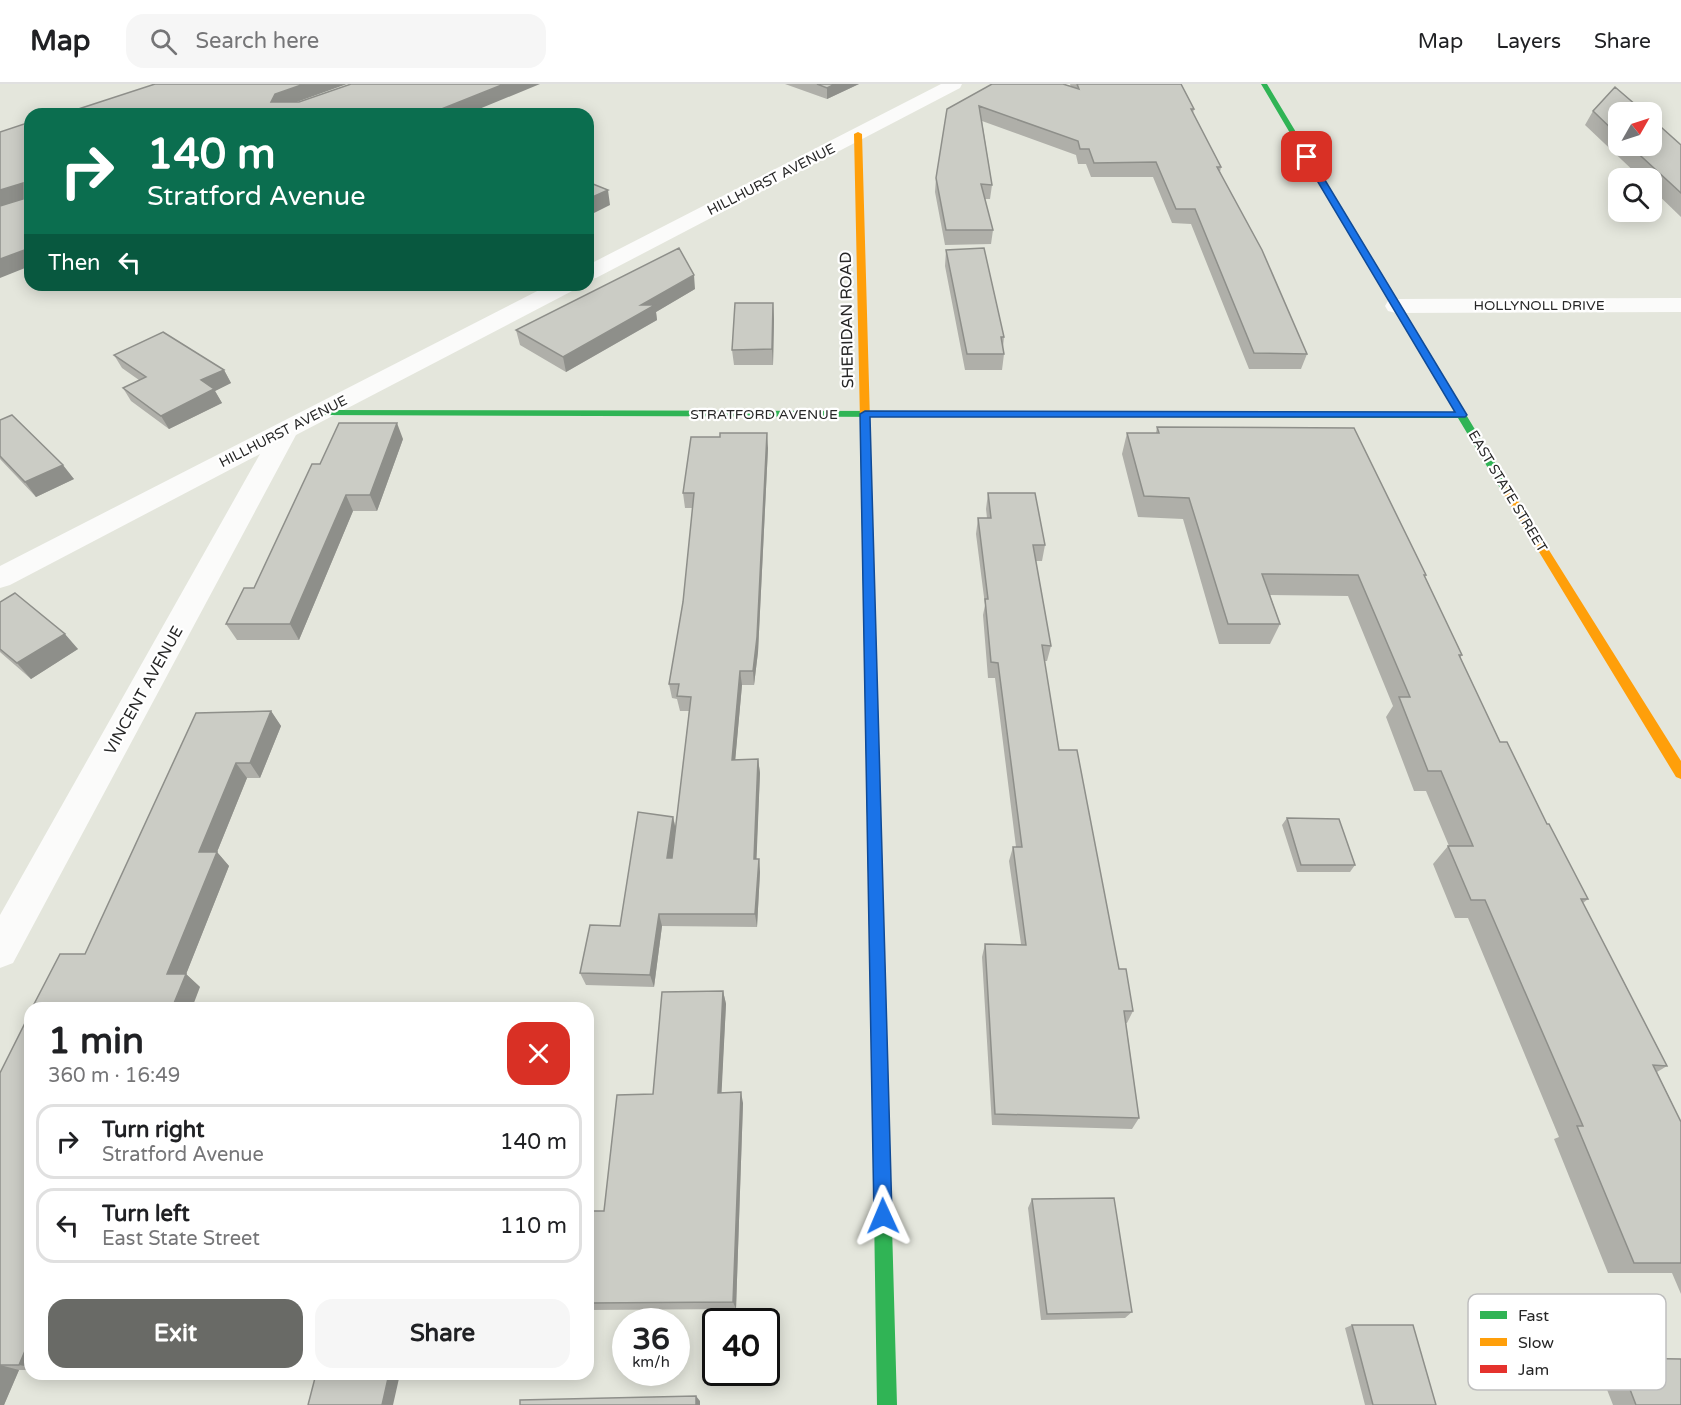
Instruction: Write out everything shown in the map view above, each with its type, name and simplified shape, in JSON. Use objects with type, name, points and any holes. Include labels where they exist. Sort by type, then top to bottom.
[{"type":"street","name":"HILLHURST AVENUE","points":[[594,270],[954,84]]},
{"type":"street","name":"EAST STATE STREET","points":[[1264,84],[1396,306],[1681,773]]},
{"type":"street","name":"SHERIDAN ROAD","points":[[858,134],[887,1405]]},
{"type":"street","name":"HILLHURST AVENUE","points":[[0,578],[554,291]]},
{"type":"street","name":"HOLLYNOLL DRIVE","points":[[1396,306],[1681,305]]},
{"type":"street","name":"STRATFORD AVENUE","points":[[318,413],[1462,415]]},
{"type":"street","name":"VINCENT AVENUE","points":[[0,951],[286,430]]},
{"type":"building","points":[[155,84],[304,84],[275,94],[271,102],[299,102],[351,84],[504,84],[444,108],[81,108]]},
{"type":"building","points":[[817,84],[835,84],[827,88]]},
{"type":"building","points":[[992,84],[1063,84],[1079,89],[1077,84],[1181,84],[1194,109],[1191,109],[1221,167],[1217,167],[1262,250],[1307,354],[1254,353],[1195,209],[1176,209],[1156,162],[1094,163],[1089,149],[1080,149],[1078,141],[979,106],[992,185],[981,184],[993,230],[946,230],[936,178],[947,109]]},
{"type":"building","points":[[1615,87],[1632,102],[1608,102],[1608,125],[1593,111]]},
{"type":"building","points":[[24,124],[24,250],[0,259],[0,206],[23,199],[23,183],[0,190],[0,132]]},
{"type":"building","points":[[1662,128],[1681,145],[1681,193],[1662,175],[1662,168],[1654,168],[1641,156],[1662,156]]},
{"type":"building","points":[[594,184],[608,190],[594,196]]},
{"type":"building","points":[[679,248],[694,275],[641,305],[655,305],[563,357],[516,330]]},
{"type":"building","points":[[984,248],[1004,337],[1001,337],[1004,354],[967,354],[946,250]]},
{"type":"building","points":[[735,303],[773,303],[772,349],[732,350]]},
{"type":"building","points":[[163,332],[224,370],[201,380],[214,389],[161,416],[123,388],[146,377],[114,355]]},
{"type":"building","points":[[12,415],[63,465],[25,482],[0,456],[0,420]]},
{"type":"building","points":[[339,423],[397,423],[370,495],[346,495],[290,624],[226,624],[244,588],[254,588],[312,464],[320,464]]},
{"type":"building","points":[[1157,427],[1354,428],[1426,575],[1424,575],[1462,655],[1459,655],[1500,742],[1507,742],[1547,824],[1588,899],[1581,899],[1667,1066],[1653,1065],[1681,1122],[1681,1263],[1634,1263],[1577,1126],[1583,1126],[1485,900],[1471,900],[1448,846],[1473,846],[1441,771],[1428,771],[1399,697],[1410,697],[1358,575],[1262,574],[1280,624],[1228,624],[1189,498],[1144,496],[1127,433],[1159,433]]},
{"type":"building","points":[[720,433],[767,433],[757,637],[753,671],[740,671],[732,760],[758,759],[754,859],[759,859],[755,914],[659,914],[650,975],[580,973],[590,925],[620,926],[638,812],[673,817],[667,858],[672,858],[691,697],[677,696],[679,684],[669,684],[683,602],[694,493],[683,493],[691,437],[720,437]]},
{"type":"building","points":[[988,493],[1035,493],[1045,545],[1033,545],[1051,646],[1042,645],[1059,750],[1077,750],[1119,969],[1126,969],[1133,1011],[1124,1011],[1139,1118],[995,1114],[985,944],[1026,945],[1013,847],[1022,847],[998,663],[991,662],[985,599],[988,599],[978,518],[991,518]]},
{"type":"building","points":[[15,593],[65,634],[17,663],[0,649],[0,602]]},
{"type":"building","points":[[271,711],[250,763],[236,763],[199,852],[217,852],[167,974],[186,974],[174,1002],[35,1002],[60,954],[85,954],[196,713]]},
{"type":"building","points":[[1287,818],[1339,819],[1355,865],[1301,865]]},
{"type":"building","points":[[723,991],[718,1093],[741,1092],[733,1302],[594,1303],[594,1211],[604,1211],[617,1095],[653,1094],[662,992]]},
{"type":"building","points":[[24,1025],[24,1353],[19,1365],[0,1365],[0,1073]]},
{"type":"building","points":[[1114,1198],[1132,1312],[1047,1314],[1032,1199]]},
{"type":"building","points":[[1352,1325],[1413,1325],[1436,1405],[1373,1405]]},
{"type":"building","points":[[1666,1359],[1681,1359],[1681,1405],[1636,1405],[1630,1390],[1666,1390]]},
{"type":"building","points":[[314,1380],[388,1380],[382,1405],[308,1405]]},
{"type":"building","points":[[696,1396],[696,1405],[520,1405],[520,1400]]},
{"type":"traffic: fast","points":[[1264,84],[1507,491]]},
{"type":"traffic: fast","points":[[318,413],[905,414]]},
{"type":"traffic: fast","points":[[1157,414],[1462,415]]},
{"type":"traffic: fast","points":[[865,421],[875,873]]},
{"type":"traffic: fast","points":[[880,1083],[887,1405]]},
{"type":"traffic: slow","points":[[858,134],[865,421]]},
{"type":"traffic: slow","points":[[905,414],[1157,414]]},
{"type":"traffic: slow","points":[[1507,491],[1681,773]]},
{"type":"traffic: jam","points":[[875,873],[880,1083]]},
{"type":"route","points":[[883,1216],[865,414],[1462,415],[1307,157]]}]
